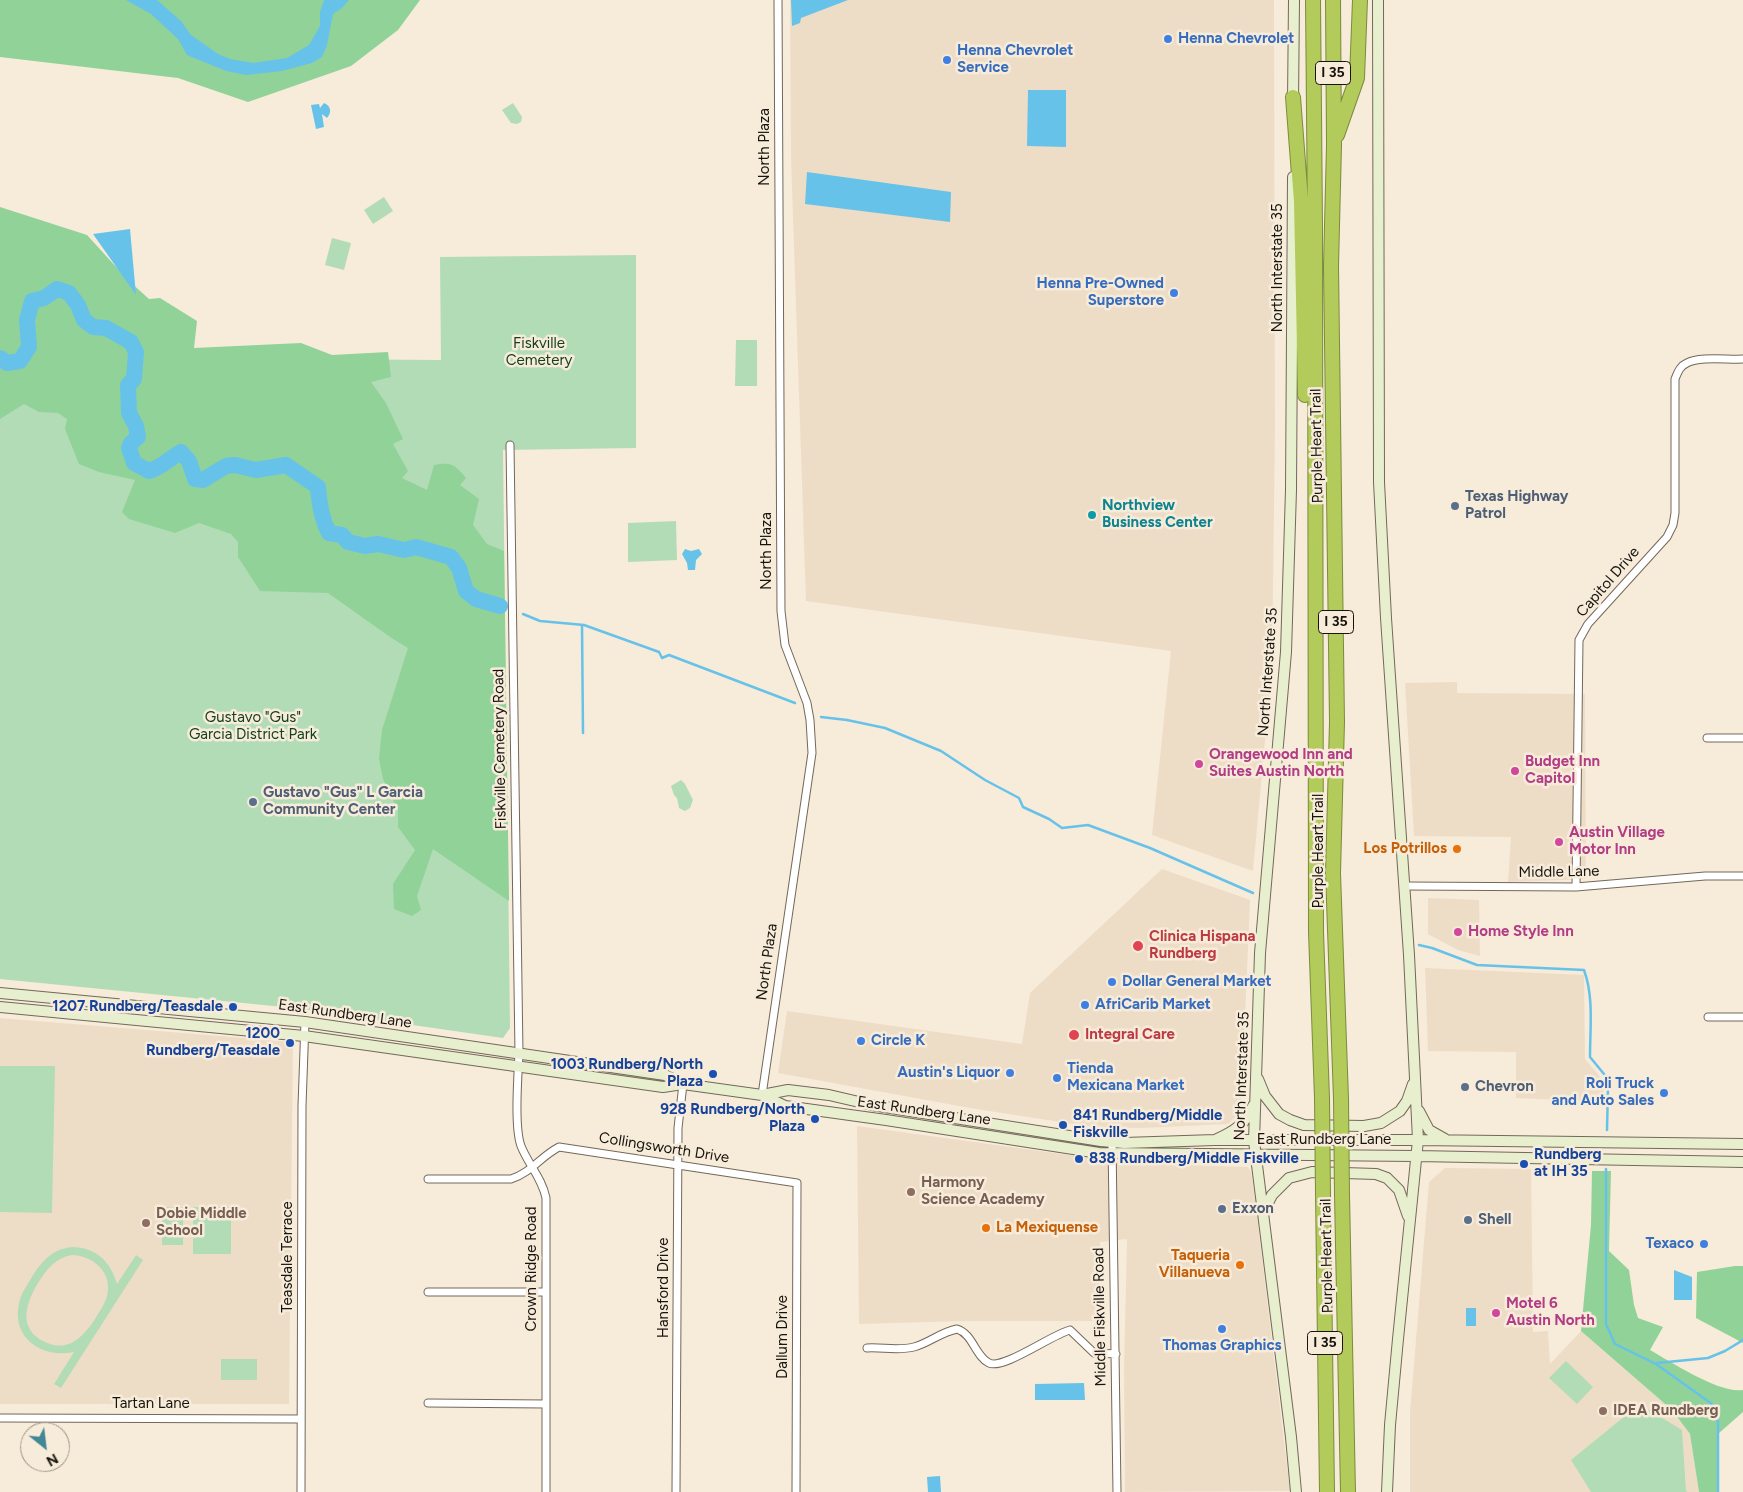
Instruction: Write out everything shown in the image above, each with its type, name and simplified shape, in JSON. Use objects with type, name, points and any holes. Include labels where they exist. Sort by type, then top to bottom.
[{"type":"highway","name":"Purple Heart Trail","points":[[1313,0],[1316,932],[1322,1098],[1326,1492]]},
{"type":"highway","name":"Purple Heart Trail","points":[[1333,0],[1334,145],[1331,266],[1337,722],[1333,873],[1341,1099],[1348,1492]]},
{"type":"highway","points":[[1334,145],[1356,78],[1360,0]]},
{"type":"highway","points":[[1294,97],[1301,201],[1306,433],[1314,487]]},
{"type":"main road","name":"North Interstate 35","points":[[1294,0],[1291,481],[1286,643],[1260,953],[1254,1141],[1291,1437],[1296,1492]]},
{"type":"main road","points":[[1378,0],[1379,482],[1386,618],[1405,886],[1418,1140],[1390,1425],[1387,1492]]},
{"type":"main road","name":"East Rundberg Lane","points":[[0,992],[305,1022],[666,1074],[683,1084]]},
{"type":"main road","points":[[117,1019],[119,1004]]},
{"type":"main road","name":"East Rundberg Lane","points":[[0,1007],[304,1036],[664,1087],[683,1084],[762,1095],[785,1106],[1111,1154],[1416,1156],[1743,1162]]},
{"type":"main road","points":[[220,1014],[231,1030]]},
{"type":"main road","points":[[1257,1076],[1265,1096],[1279,1114],[1290,1120],[1304,1125],[1364,1126],[1381,1123],[1400,1111],[1407,1101],[1415,1076]]},
{"type":"main road","name":"East Rundberg Lane","points":[[762,1095],[788,1090],[829,1095],[872,1105],[1112,1142],[1418,1140],[1743,1144]]},
{"type":"main road","points":[[1215,1140],[1241,1126],[1250,1114],[1255,1101]]},
{"type":"main road","points":[[1417,1105],[1423,1121],[1429,1130],[1450,1141]]},
{"type":"main road","points":[[1566,1142],[1566,1158]]},
{"type":"main road","points":[[1263,1213],[1278,1187],[1289,1178],[1299,1174],[1312,1172],[1376,1174],[1387,1178],[1399,1190],[1410,1219]]},
{"type":"street","name":"North Plaza","points":[[762,1095],[812,753],[807,704],[785,646],[781,610],[778,0]]},
{"type":"street","name":"Capitol Drive","points":[[1576,887],[1579,640],[1588,624],[1667,537],[1673,525],[1675,513],[1675,378],[1680,369],[1687,363],[1698,360],[1743,359]]},
{"type":"street","name":"Fiskville Cemetery Road","points":[[510,445],[519,1053]]},
{"type":"street","points":[[1707,738],[1743,738]]},
{"type":"street","name":"Middle Lane","points":[[1405,886],[1576,887],[1705,876],[1743,876]]},
{"type":"street","points":[[1708,1017],[1743,1017]]},
{"type":"street","name":"Teasdale Terrace","points":[[301,1492],[302,1106],[305,1022]]},
{"type":"street","name":"Crown Ridge Road","points":[[519,1053],[519,1136],[521,1145],[544,1188],[546,1198],[546,1492]]},
{"type":"street","name":"Hansford Drive","points":[[676,1492],[678,1128],[683,1084]]},
{"type":"street","name":"Middle Fiskville Road","points":[[1112,1142],[1117,1492]]},
{"type":"street","name":"Collingsworth Drive","points":[[428,1179],[511,1179],[522,1175],[541,1158],[559,1147],[797,1183]]},
{"type":"street","name":"Dallum Drive","points":[[796,1492],[797,1183]]},
{"type":"street","points":[[428,1292],[546,1292]]},
{"type":"street","points":[[867,1348],[896,1349],[914,1347],[926,1343],[945,1332],[957,1329],[968,1336],[989,1364],[998,1365],[1008,1362],[1060,1333],[1070,1330],[1094,1352],[1116,1354]]},
{"type":"street","points":[[428,1403],[546,1404]]},
{"type":"street","name":"Tartan Lane","points":[[0,1418],[301,1419]]},
{"type":"shaded area","points":[[790,0],[1274,0],[1275,430],[1272,665],[1253,871],[1152,835],[1171,651],[806,601],[791,158]]},
{"type":"shaded area","points":[[1457,682],[1457,693],[1585,694],[1586,879],[1508,882],[1511,837],[1414,836],[1405,683]]},
{"type":"shaded area","points":[[1162,869],[1250,900],[1241,1111],[1228,1124],[1141,1128],[1092,1127],[970,1108],[778,1073],[787,1011],[1022,1044],[1030,993]]},
{"type":"shaded area","points":[[1428,898],[1479,900],[1480,956],[1458,950],[1428,934]]},
{"type":"shaded area","points":[[1425,968],[1584,975],[1585,1059],[1601,1078],[1604,1102],[1516,1098],[1516,1052],[1428,1051]]},
{"type":"shaded area","name":"Dobie Middle School","points":[[0,1018],[293,1042],[289,1404],[0,1404]]},
{"type":"shaded area","points":[[857,1126],[1128,1163],[1248,1167],[1253,1183],[1290,1491],[1125,1492],[1124,1368],[1127,1239],[1100,1242],[1098,1321],[964,1321],[859,1324]]},
{"type":"shaded area","points":[[1445,1168],[1531,1169],[1533,1332],[1548,1331],[1550,1364],[1581,1331],[1672,1410],[1690,1434],[1699,1492],[1410,1492],[1410,1412],[1429,1182]]},
{"type":"green space","points":[[0,0],[420,0],[398,30],[351,66],[248,102],[178,78],[0,57]]},
{"type":"green space","points":[[513,103],[522,117],[521,122],[517,124],[511,123],[502,110]]},
{"type":"green space","points":[[384,197],[393,211],[373,224],[364,210]]},
{"type":"green space","points":[[0,207],[87,235],[128,280],[149,299],[160,298],[197,321],[194,348],[301,343],[332,355],[388,352],[391,377],[371,382],[386,403],[403,439],[393,444],[408,471],[402,478],[427,490],[434,465],[449,464],[455,467],[466,478],[460,485],[479,499],[473,525],[487,544],[504,551],[509,901],[433,849],[417,896],[421,910],[412,916],[394,909],[393,884],[415,850],[398,827],[398,810],[383,779],[379,759],[382,730],[408,648],[328,593],[260,591],[238,557],[238,542],[231,534],[199,523],[175,533],[129,519],[122,512],[135,480],[99,472],[79,464],[65,429],[67,419],[58,413],[39,412],[24,404],[0,419]]},
{"type":"green space","points":[[332,238],[351,243],[344,270],[325,265]]},
{"type":"green space","name":"Gustavo \"Gus\" Garcia District Park","points":[[636,255],[636,448],[503,450],[510,1028],[503,1038],[294,1008],[0,979],[0,357],[441,360],[440,257]]},
{"type":"green space","points":[[736,340],[757,340],[757,386],[735,386]]},
{"type":"green space","points":[[676,521],[677,560],[628,562],[628,523]]},
{"type":"green space","points":[[681,780],[693,800],[690,808],[685,811],[679,808],[677,798],[671,786]]},
{"type":"green space","points":[[0,1066],[55,1066],[52,1213],[0,1212]]},
{"type":"green space","points":[[1592,1171],[1611,1171],[1609,1251],[1629,1270],[1634,1305],[1638,1318],[1663,1327],[1650,1350],[1709,1382],[1733,1390],[1743,1390],[1743,1412],[1719,1433],[1719,1492],[1699,1492],[1690,1434],[1672,1410],[1581,1331],[1591,1225]]},
{"type":"green space","points":[[162,1207],[183,1207],[183,1245],[162,1245]]},
{"type":"green space","points":[[193,1207],[231,1207],[231,1254],[193,1254]]},
{"type":"green space","points":[[65,1248],[81,1248],[101,1257],[111,1269],[117,1284],[136,1255],[143,1260],[61,1388],[54,1384],[74,1352],[62,1353],[40,1349],[24,1336],[18,1315],[21,1296],[37,1270],[49,1256]],"holes":[[[66,1256],[80,1256],[100,1267],[107,1280],[107,1296],[102,1308],[80,1337],[68,1344],[61,1346],[53,1345],[36,1337],[30,1330],[26,1315],[30,1299],[38,1283],[56,1261]]]},
{"type":"green space","points":[[1743,1266],[1743,1343],[1696,1318],[1697,1272]]},
{"type":"green space","points":[[221,1359],[257,1359],[257,1380],[221,1380]]},
{"type":"green space","points":[[1566,1361],[1593,1387],[1577,1404],[1549,1378]]},
{"type":"green space","points":[[1641,1403],[1644,1407],[1682,1430],[1686,1491],[1688,1492],[1591,1492],[1571,1460]]},
{"type":"water","points":[[126,0],[157,0],[181,21],[191,35],[218,54],[230,59],[253,63],[287,58],[309,45],[320,26],[320,12],[324,0],[349,0],[333,14],[327,45],[322,57],[312,63],[282,71],[246,75],[226,71],[187,55],[178,39],[151,14]]},
{"type":"water","points":[[791,0],[848,0],[801,18],[800,23],[792,26]]},
{"type":"water","points":[[1028,90],[1066,90],[1066,147],[1027,146]]},
{"type":"water","points":[[324,103],[329,107],[330,114],[327,118],[322,114],[324,127],[316,129],[311,105],[319,104],[320,108]]},
{"type":"water","points":[[807,172],[951,192],[950,222],[805,204]]},
{"type":"water","points":[[130,229],[136,295],[93,234]]},
{"type":"water","points":[[685,549],[691,551],[699,549],[702,554],[696,560],[695,570],[688,570],[687,563],[682,554]]},
{"type":"water","points":[[1674,1270],[1692,1277],[1692,1300],[1674,1300]]},
{"type":"water","points":[[1466,1308],[1476,1308],[1476,1326],[1466,1326]]},
{"type":"water","points":[[1084,1383],[1085,1400],[1035,1400],[1035,1384]]},
{"type":"water","points":[[940,1476],[941,1492],[928,1492],[927,1477]]},
{"type":"waterway","points":[[0,358],[7,363],[20,361],[29,347],[27,320],[32,301],[44,298],[57,289],[69,293],[78,305],[84,320],[93,327],[106,328],[131,342],[136,352],[134,379],[128,385],[129,413],[136,426],[138,437],[131,443],[129,448],[134,463],[149,471],[181,452],[189,461],[195,479],[203,480],[226,466],[235,465],[256,470],[286,465],[318,487],[321,511],[329,533],[342,535],[348,542],[365,546],[378,544],[404,550],[416,547],[451,557],[459,568],[466,591],[476,599],[500,606]]},
{"type":"waterway","points":[[523,614],[540,621],[584,625],[659,652],[662,658],[669,655],[795,703]]},
{"type":"waterway","points":[[582,625],[583,733]]},
{"type":"waterway","points":[[821,717],[885,728],[941,751],[985,780],[1019,798],[1023,807],[1049,819],[1062,828],[1088,825],[1150,848],[1253,893]]},
{"type":"waterway","points":[[1419,945],[1477,965],[1584,970],[1590,1002],[1590,1057],[1604,1074],[1608,1088],[1607,1130]]},
{"type":"waterway","points":[[1606,1169],[1606,1324],[1615,1344],[1656,1364],[1712,1404],[1718,1422],[1718,1492]]},
{"type":"waterway","points":[[1657,1363],[1708,1358],[1725,1351],[1743,1340]]},
{"type":"place","name":"Henna Chevrolet","points":[[1168,39]]},
{"type":"place","name":"Henna Chevrolet Service","points":[[947,60]]},
{"type":"place","name":"Henna Pre-Owned Superstore","points":[[1174,293]]},
{"type":"place","name":"Texas Highway Patrol","points":[[1455,506]]},
{"type":"place","name":"Northview Business Center","points":[[1092,515]]},
{"type":"place","name":"Orangewood Inn and Suites Austin North","points":[[1199,764]]},
{"type":"place","name":"Budget Inn Capitol","points":[[1515,771]]},
{"type":"place","name":"Gustavo \"Gus\" L Garcia Community Center","points":[[253,802]]},
{"type":"place","name":"Austin Village Motor Inn","points":[[1559,842]]},
{"type":"place","name":"Los Potrillos","points":[[1457,849]]},
{"type":"place","name":"Home Style Inn","points":[[1458,932]]},
{"type":"place","name":"Clinica Hispana Rundberg","points":[[1138,946]]},
{"type":"place","name":"Dollar General Market","points":[[1112,982]]},
{"type":"place","name":"AfriCarib Market","points":[[1085,1005]]},
{"type":"place","name":"1207 Rundberg/Teasdale","points":[[233,1007]]},
{"type":"place","name":"Integral Care","points":[[1074,1035]]},
{"type":"place","name":"Circle K","points":[[861,1041]]},
{"type":"place","name":"1200 Rundberg/Teasdale","points":[[290,1043]]},
{"type":"place","name":"Austin's Liquor","points":[[1010,1073]]},
{"type":"place","name":"1003 Rundberg/North Plaza","points":[[713,1074]]},
{"type":"place","name":"Tienda Mexicana Market","points":[[1057,1078]]},
{"type":"place","name":"Chevron","points":[[1465,1087]]},
{"type":"place","name":"Roli Truck and Auto Sales","points":[[1664,1093]]},
{"type":"place","name":"928 Rundberg/North Plaza","points":[[815,1119]]},
{"type":"place","name":"841 Rundberg/Middle Fiskville","points":[[1063,1125]]},
{"type":"place","name":"838 Rundberg/Middle Fiskville","points":[[1079,1159]]},
{"type":"place","name":"Rundberg at IH 35","points":[[1524,1164]]},
{"type":"place","name":"Harmony Science Academy","points":[[911,1192]]},
{"type":"place","name":"Exxon","points":[[1222,1209]]},
{"type":"place","name":"Shell","points":[[1468,1220]]},
{"type":"place","name":"Dobie Middle School","points":[[146,1223]]},
{"type":"place","name":"La Mexiquense","points":[[986,1228]]},
{"type":"place","name":"Texaco","points":[[1704,1244]]},
{"type":"place","name":"Taqueria Villanueva","points":[[1240,1265]]},
{"type":"place","name":"Motel 6 Austin North","points":[[1496,1313]]},
{"type":"place","name":"Thomas Graphics","points":[[1222,1329]]},
{"type":"place","name":"IDEA Rundberg","points":[[1603,1411]]},
{"type":"park label","name":"Fiskville Cemetery","points":[[539,352]]}]
